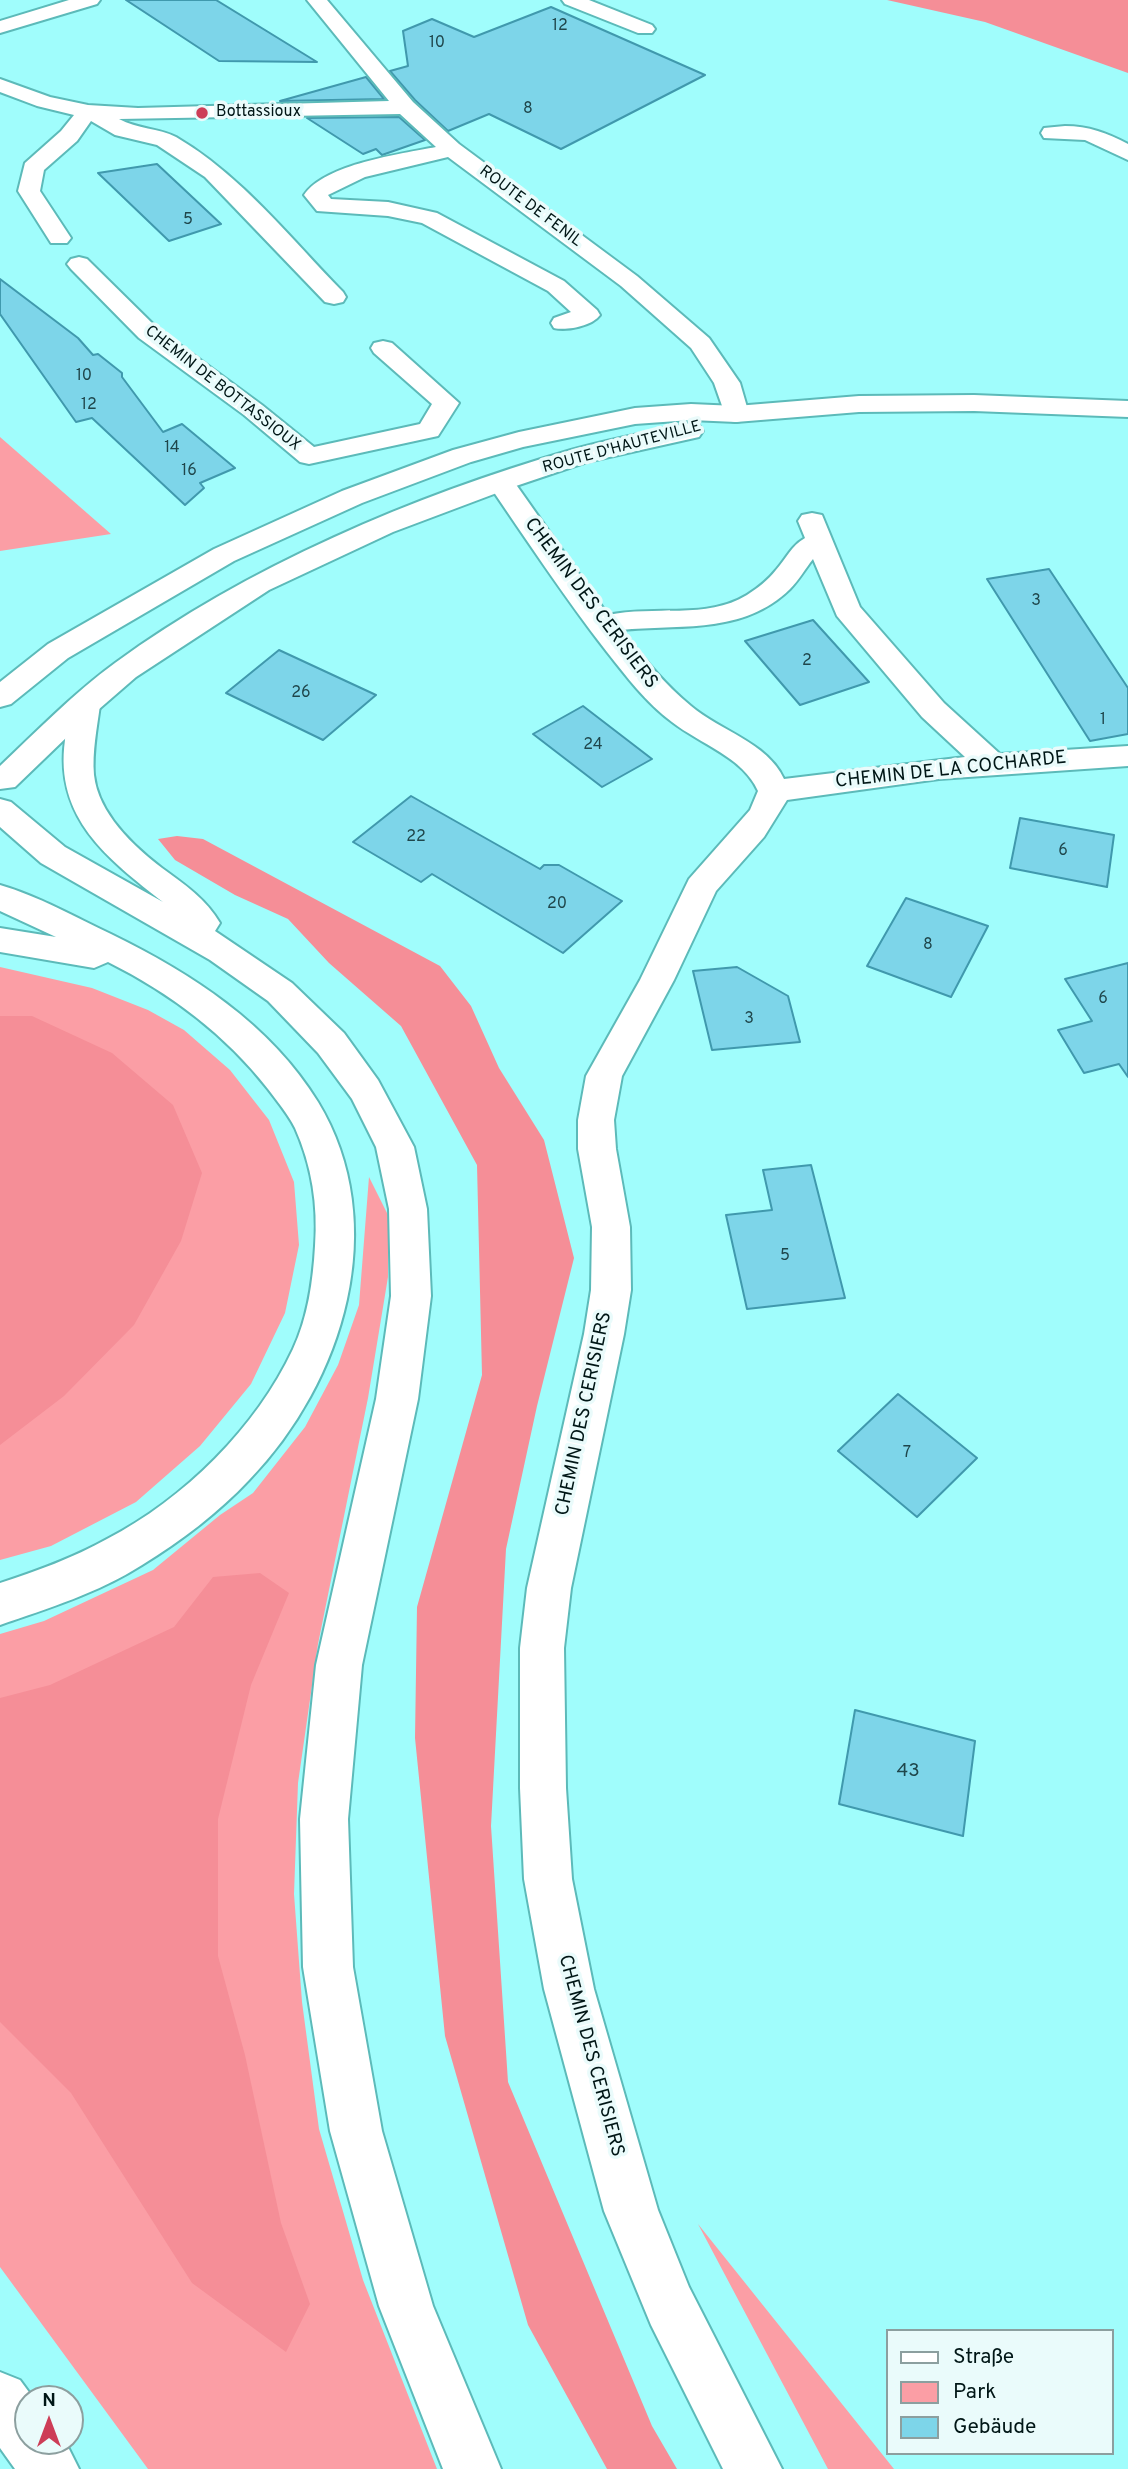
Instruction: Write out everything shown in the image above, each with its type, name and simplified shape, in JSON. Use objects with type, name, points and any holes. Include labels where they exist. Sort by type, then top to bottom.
[{"type":"main road","points":[[0,27],[90,0]]},
{"type":"main road","name":"ROUTE DE FENIL","points":[[317,0],[405,107],[452,150],[629,281],[700,343],[727,383],[736,414]]},
{"type":"main road","points":[[572,0],[645,29]]},
{"type":"main road","points":[[0,85],[44,102],[88,111],[138,114],[405,107]]},
{"type":"main road","points":[[59,238],[29,191],[33,168],[69,136],[88,111]]},
{"type":"main road","points":[[88,111],[122,130],[165,140],[213,172],[334,297]]},
{"type":"main road","points":[[1052,132],[1071,131],[1100,135],[1128,153]]},
{"type":"main road","points":[[452,150],[342,178],[319,189],[315,195],[325,206],[388,209],[429,218],[452,229],[556,286],[588,315],[564,323]]},
{"type":"main road","name":"CHEMIN DE BOTTASSIOUX","points":[[79,264],[148,332],[253,410],[309,456],[429,430]]},
{"type":"main road","points":[[383,348],[446,404],[429,430],[500,482]]},
{"type":"main road","points":[[736,414],[859,404],[974,403],[1128,409]]},
{"type":"main road","name":"ROUTE D'HAUTEVILLE","points":[[0,698],[58,651],[224,555],[352,497],[462,456],[567,429],[635,416],[691,412],[736,414]]},
{"type":"main road","name":"ROUTE D'HAUTEVILLE","points":[[1,792],[85,705],[125,670],[259,584],[383,526],[500,482],[580,456],[705,427],[736,414]]},
{"type":"main road","name":"CHEMIN DES CERISIERS","points":[[500,482],[629,662],[663,699],[702,729],[743,753],[767,775],[774,791],[765,812],[710,873],[701,887],[657,980],[610,1065],[602,1086],[596,1120],[596,1139],[599,1172],[611,1227],[611,1290],[604,1334],[571,1475],[549,1588],[542,1648],[541,1713],[548,1879],[569,1989],[588,2061],[631,2211],[670,2306],[753,2469]]},
{"type":"main road","points":[[602,625],[643,617],[709,617],[740,610],[772,591],[785,578],[816,531],[848,610],[933,710],[995,767]]},
{"type":"main road","points":[[85,705],[78,777],[94,814],[120,849],[196,912],[222,951]]},
{"type":"main road","name":"CHEMIN DE LA COCHARDE","points":[[774,791],[939,769],[1128,757]]},
{"type":"main road","points":[[1,792],[53,855],[222,951],[280,992],[331,1043],[365,1090],[395,1147],[408,1209],[411,1297],[397,1399],[338,1678],[324,1819],[328,1967],[356,2131],[405,2306],[472,2469]]},
{"type":"main road","points":[[0,897],[153,970],[224,1017],[251,1043],[299,1103],[329,1168],[334,1197],[336,1265],[329,1304],[314,1346],[288,1398],[253,1447],[223,1478],[184,1513],[146,1540],[57,1585],[0,1604]]},
{"type":"main road","points":[[0,940],[81,953],[153,970]]},
{"type":"main road","points":[[0,2400],[14,2419]]},
{"type":"green space","points":[[0,437],[111,534],[0,551]]},
{"type":"green space","points":[[0,967],[92,988],[148,1010],[184,1030],[230,1070],[269,1120],[294,1182],[299,1245],[285,1313],[251,1384],[200,1446],[136,1502],[51,1546],[0,1560]]},
{"type":"green space","points":[[369,1177],[388,1215],[388,1277],[368,1398],[318,1644],[298,1783],[294,1894],[302,2002],[319,2129],[363,2280],[437,2469],[148,2469],[0,2267],[0,1634],[44,1621],[153,1570],[220,1515],[253,1493],[305,1427],[338,1365],[359,1305]]},
{"type":"green space","points":[[698,2224],[894,2469],[828,2469]]},
{"type":"shaded area","points":[[887,0],[1128,0],[1128,73],[985,22]]},
{"type":"shaded area","points":[[177,836],[203,839],[440,966],[471,1006],[499,1068],[544,1140],[574,1258],[537,1406],[506,1549],[491,1826],[508,2082],[652,2426],[677,2469],[607,2469],[528,2325],[445,2036],[415,1738],[417,1607],[482,1375],[477,1165],[401,1026],[329,963],[288,919],[235,895],[175,860],[158,839]]},
{"type":"shaded area","points":[[0,1016],[32,1016],[112,1053],[173,1105],[202,1173],[181,1241],[134,1325],[64,1396],[0,1445]]},
{"type":"shaded area","points":[[260,1573],[289,1593],[251,1685],[218,1819],[218,1956],[245,2055],[281,2223],[310,2304],[286,2352],[192,2283],[71,2093],[0,2022],[0,1698],[50,1685],[174,1627],[213,1577]]},
{"type":"building","points":[[126,0],[216,0],[317,62],[219,61]]},
{"type":"building","points":[[551,7],[705,75],[561,149],[489,114],[448,131],[415,100],[390,71],[408,66],[403,31],[432,19],[474,37]]},
{"type":"building","points":[[366,77],[384,99],[280,101]]},
{"type":"building","points":[[399,117],[425,140],[382,155],[376,149],[363,154],[307,118]]},
{"type":"building","points":[[157,164],[221,224],[169,241],[98,173]]},
{"type":"building","points":[[0,279],[78,338],[93,355],[98,354],[122,373],[122,377],[163,432],[182,424],[235,468],[200,483],[204,488],[185,505],[92,418],[76,422],[0,314]]},
{"type":"building","points":[[1049,569],[1128,688],[1128,734],[1090,741],[987,579]]},
{"type":"building","points":[[813,620],[869,682],[800,705],[745,641]]},
{"type":"building","points":[[279,650],[376,695],[323,740],[226,693]]},
{"type":"building","points":[[583,706],[652,759],[602,787],[533,734]]},
{"type":"building","points":[[411,796],[540,869],[544,865],[559,865],[622,901],[563,953],[432,874],[421,882],[353,842]]},
{"type":"building","points":[[1020,818],[1114,835],[1107,887],[1010,868]]},
{"type":"building","points":[[906,898],[988,926],[951,997],[867,966]]},
{"type":"building","points":[[1128,963],[1128,1077],[1119,1064],[1084,1073],[1058,1030],[1092,1021],[1065,979]]},
{"type":"building","points":[[737,967],[788,996],[800,1042],[712,1050],[693,971]]},
{"type":"building","points":[[811,1165],[845,1298],[747,1309],[726,1215],[772,1210],[763,1170]]},
{"type":"building","points":[[898,1394],[977,1458],[917,1517],[838,1451]]},
{"type":"building","points":[[855,1710],[975,1741],[963,1836],[839,1804]]},
{"type":"place","name":"Bottassioux","points":[[202,113]]}]
